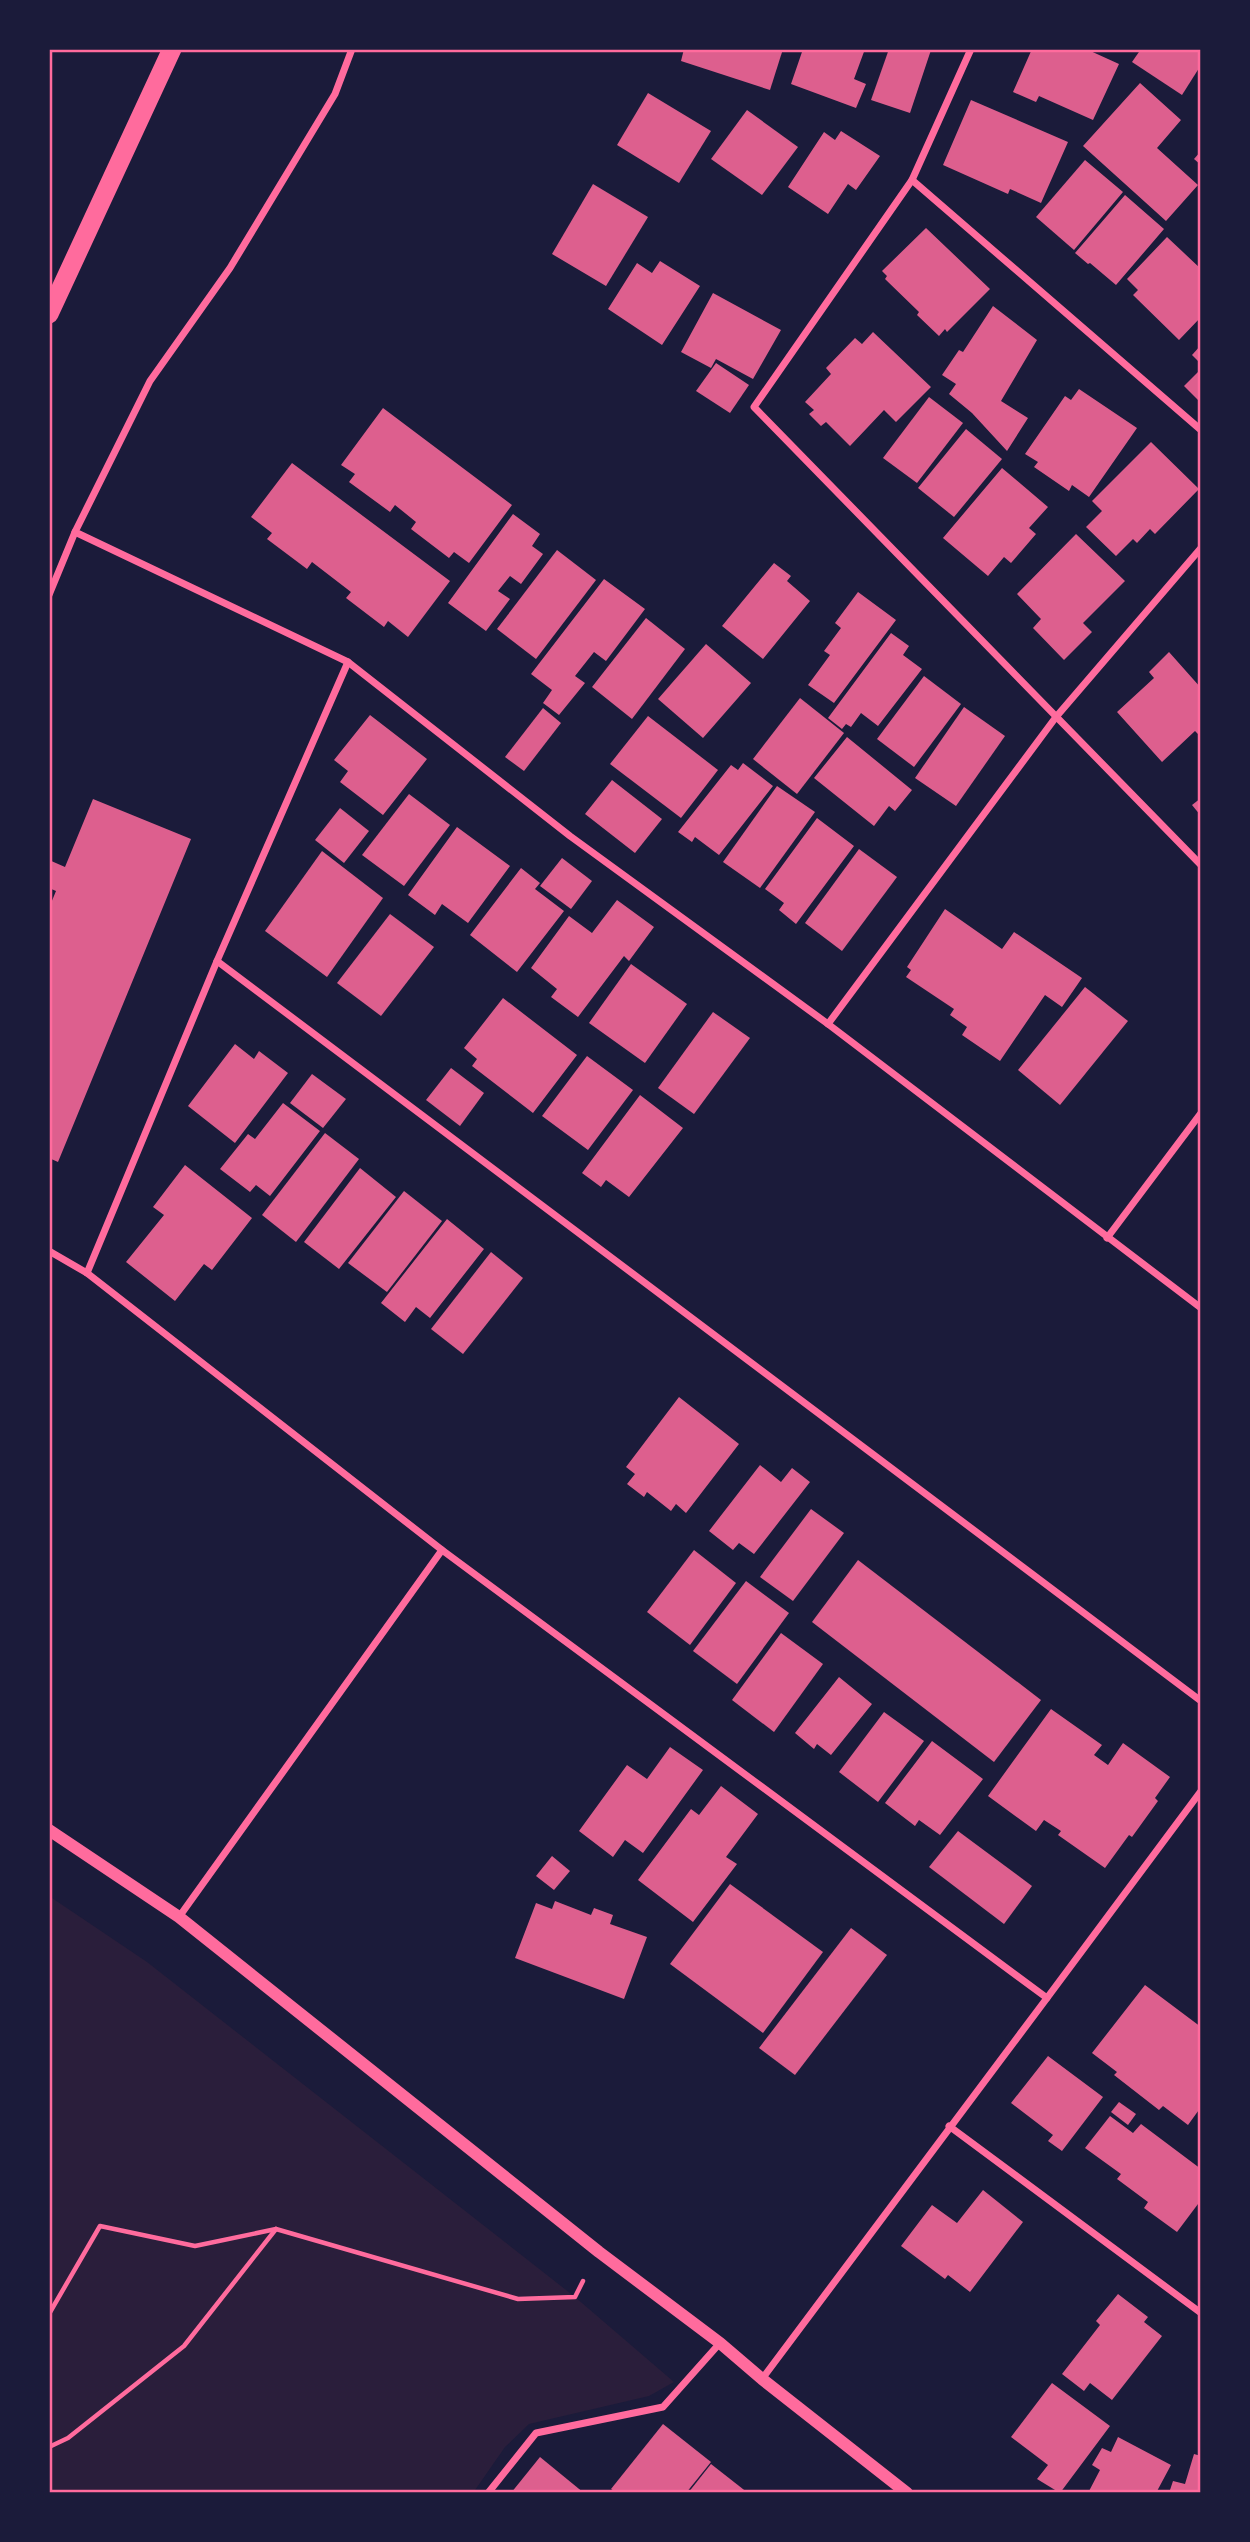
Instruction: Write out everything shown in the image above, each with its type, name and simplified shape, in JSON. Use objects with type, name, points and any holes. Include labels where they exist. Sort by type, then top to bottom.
[{"type":"highway","points":[[49,314],[172,49]]},
{"type":"street","points":[[49,595],[75,532],[150,381],[230,268],[335,94],[352,49]]},
{"type":"street","points":[[971,49],[912,180],[754,407],[1201,864]]},
{"type":"street","points":[[912,180],[1201,430]]},
{"type":"street","points":[[75,532],[348,662],[570,836],[828,1024],[1201,1308]]},
{"type":"street","points":[[828,1024],[1056,717],[1201,548]]},
{"type":"street","points":[[87,1273],[217,961],[348,662]]},
{"type":"street","points":[[217,961],[1201,1701]]},
{"type":"street","points":[[1107,1237],[1201,1113]]},
{"type":"street","points":[[49,1251],[87,1273],[442,1550],[1047,1998]]},
{"type":"street","points":[[179,1917],[442,1550]]},
{"type":"street","points":[[762,2379],[1201,1791]]},
{"type":"street","points":[[49,1830],[179,1917],[598,2252],[720,2343],[907,2493]]},
{"type":"street","points":[[949,2126],[1201,2313]]},
{"type":"street","points":[[488,2493],[536,2433],[663,2407],[720,2343]]},
{"type":"path","points":[[49,2314],[100,2226],[195,2246],[276,2229],[518,2299],[575,2297],[598,2252]]},
{"type":"path","points":[[49,2446],[68,2438],[184,2346],[276,2229]]},
{"type":"shaded area","points":[[49,1896],[147,1962],[575,2297],[674,2382],[649,2396],[529,2424],[505,2447],[473,2493],[49,2493]]},
{"type":"building","points":[[684,49],[783,49],[770,90],[681,61]]},
{"type":"building","points":[[803,49],[865,49],[854,79],[866,84],[856,108],[791,84]]},
{"type":"building","points":[[889,49],[931,50],[910,113],[871,100]]},
{"type":"building","points":[[1032,49],[1086,49],[1119,64],[1093,120],[1039,96],[1036,102],[1013,92]]},
{"type":"building","points":[[1141,49],[1201,49],[1201,65],[1182,95],[1132,62]]},
{"type":"building","points":[[1140,83],[1181,120],[1157,148],[1198,185],[1166,221],[1083,146]]},
{"type":"building","points":[[648,93],[711,131],[679,183],[617,145]]},
{"type":"building","points":[[971,100],[1068,142],[1041,203],[1010,189],[1008,194],[943,165]]},
{"type":"building","points":[[747,110],[798,147],[762,195],[711,159]]},
{"type":"building","points":[[841,131],[880,156],[856,190],[848,184],[828,214],[788,187],[824,132],[835,140]]},
{"type":"building","points":[[1201,151],[1201,165],[1194,159]]},
{"type":"building","points":[[1085,160],[1123,192],[1074,250],[1036,217]]},
{"type":"building","points":[[593,184],[648,217],[606,286],[552,254]]},
{"type":"building","points":[[1125,195],[1164,229],[1116,285],[1075,253]]},
{"type":"building","points":[[926,228],[990,289],[947,332],[945,329],[939,336],[885,279],[887,276],[882,271]]},
{"type":"building","points":[[1167,237],[1201,269],[1201,317],[1179,340],[1133,295],[1138,290],[1127,279]]},
{"type":"building","points":[[660,261],[700,286],[662,345],[608,309],[637,263],[652,273]]},
{"type":"building","points":[[713,293],[781,330],[753,379],[716,359],[711,368],[681,352]]},
{"type":"building","points":[[993,306],[1037,340],[1001,401],[1028,418],[1007,451],[972,413],[949,394],[956,384],[942,375],[959,350],[963,352]]},
{"type":"building","points":[[873,332],[931,387],[896,422],[884,410],[850,446],[826,422],[821,426],[809,414],[814,410],[805,402],[831,374],[826,368],[855,338],[862,344]]},
{"type":"building","points":[[1201,345],[1201,364],[1192,355]]},
{"type":"building","points":[[716,363],[749,385],[730,413],[696,391]]},
{"type":"building","points":[[1201,369],[1201,403],[1184,386]]},
{"type":"building","points":[[1079,389],[1137,428],[1089,497],[1072,485],[1069,491],[1034,467],[1038,462],[1025,454],[1065,396],[1071,400]]},
{"type":"building","points":[[929,397],[963,423],[917,483],[883,458]]},
{"type":"building","points":[[383,408],[512,505],[469,563],[454,552],[449,558],[411,529],[416,522],[395,505],[390,512],[349,482],[355,474],[341,465]]},
{"type":"building","points":[[966,429],[1002,459],[954,517],[918,488]]},
{"type":"building","points":[[1151,442],[1199,489],[1155,534],[1150,529],[1137,543],[1133,539],[1116,556],[1086,527],[1102,511],[1092,501]]},
{"type":"building","points":[[292,463],[450,581],[408,637],[388,621],[384,627],[346,598],[351,592],[312,562],[307,569],[267,539],[272,533],[251,517]]},
{"type":"building","points":[[1002,468],[1048,507],[1029,528],[1036,534],[1011,563],[1004,557],[988,576],[943,538]]},
{"type":"building","points":[[513,514],[540,534],[532,546],[543,554],[521,584],[510,576],[498,591],[510,599],[486,631],[448,603]]},
{"type":"building","points":[[1076,534],[1125,581],[1083,623],[1092,632],[1064,660],[1033,628],[1041,619],[1017,594]]},
{"type":"building","points":[[557,550],[596,580],[536,659],[497,629]]},
{"type":"building","points":[[774,563],[791,576],[787,581],[810,601],[763,659],[722,626]]},
{"type":"building","points":[[604,579],[645,609],[606,661],[594,652],[575,676],[585,683],[559,715],[543,703],[552,690],[531,674]]},
{"type":"building","points":[[858,592],[896,620],[834,703],[808,685],[830,655],[824,651],[841,628],[835,623]]},
{"type":"building","points":[[646,618],[685,649],[632,719],[592,687]]},
{"type":"building","points":[[891,633],[909,646],[903,655],[922,669],[878,726],[861,713],[851,727],[846,724],[842,729],[828,718]]},
{"type":"building","points":[[706,644],[751,683],[703,738],[658,699]]},
{"type":"building","points":[[1169,652],[1201,688],[1201,737],[1195,731],[1162,762],[1117,712],[1154,678],[1149,672]]},
{"type":"building","points":[[924,676],[961,704],[914,767],[877,739]]},
{"type":"building","points":[[800,698],[844,733],[797,794],[753,759]]},
{"type":"building","points":[[964,707],[1005,736],[956,806],[915,778]]},
{"type":"building","points":[[543,708],[561,723],[524,771],[505,757]]},
{"type":"building","points":[[370,715],[427,759],[383,815],[340,782],[348,771],[334,760]]},
{"type":"building","points":[[648,716],[718,770],[681,818],[610,764]]},
{"type":"building","points":[[847,737],[912,790],[895,811],[889,806],[874,826],[814,778]]},
{"type":"building","points":[[743,763],[773,786],[719,855],[695,837],[692,842],[678,832],[731,765],[738,770]]},
{"type":"building","points":[[612,780],[662,819],[635,853],[585,814]]},
{"type":"building","points":[[777,786],[815,812],[760,888],[723,862]]},
{"type":"building","points":[[409,794],[450,825],[404,886],[362,855]]},
{"type":"building","points":[[1201,798],[1201,816],[1192,805]]},
{"type":"building","points":[[93,799],[191,839],[58,1162],[49,1158],[49,908],[56,891],[49,888],[49,860],[65,867]]},
{"type":"building","points":[[340,808],[369,831],[344,863],[315,840]]},
{"type":"building","points":[[817,818],[854,846],[796,924],[779,910],[784,903],[765,889]]},
{"type":"building","points":[[457,827],[510,866],[468,923],[442,904],[435,915],[408,895]]},
{"type":"building","points":[[859,849],[897,877],[842,951],[805,923]]},
{"type":"building","points":[[322,851],[383,898],[327,977],[265,931]]},
{"type":"building","points":[[562,858],[592,881],[571,909],[540,886]]},
{"type":"building","points":[[521,868],[540,883],[535,889],[564,911],[517,972],[470,935]]},
{"type":"building","points":[[617,900],[654,927],[629,961],[624,956],[578,1017],[551,997],[557,989],[531,968],[569,916],[592,933]]},
{"type":"building","points":[[945,909],[1002,949],[1014,932],[1082,978],[1062,1007],[1045,995],[1000,1061],[962,1035],[967,1027],[950,1015],[954,1009],[906,977],[911,970],[907,967]]},
{"type":"building","points":[[390,914],[434,947],[381,1016],[337,983]]},
{"type":"building","points":[[631,964],[687,1004],[645,1063],[589,1023]]},
{"type":"building","points":[[1085,987],[1128,1021],[1060,1105],[1018,1070]]},
{"type":"building","points":[[503,998],[577,1055],[533,1113],[472,1066],[477,1059],[464,1048]]},
{"type":"building","points":[[713,1012],[750,1038],[694,1114],[658,1088]]},
{"type":"building","points":[[235,1044],[254,1059],[259,1051],[288,1073],[235,1143],[188,1106]]},
{"type":"building","points":[[587,1056],[633,1090],[588,1150],[542,1116]]},
{"type":"building","points":[[451,1068],[484,1093],[460,1126],[426,1100]]},
{"type":"building","points":[[312,1074],[346,1099],[323,1128],[290,1103]]},
{"type":"building","points":[[640,1095],[683,1128],[629,1197],[606,1180],[601,1187],[582,1173]]},
{"type":"building","points":[[283,1103],[320,1131],[270,1196],[256,1185],[250,1192],[220,1169],[248,1134],[255,1139]]},
{"type":"building","points":[[325,1133],[359,1159],[296,1242],[262,1215]]},
{"type":"building","points":[[185,1165],[252,1218],[212,1270],[204,1264],[175,1301],[126,1262],[164,1215],[153,1207]]},
{"type":"building","points":[[360,1168],[396,1197],[339,1269],[304,1242]]},
{"type":"building","points":[[404,1191],[442,1221],[387,1292],[348,1263]]},
{"type":"building","points":[[447,1219],[484,1249],[430,1318],[416,1307],[405,1322],[381,1303]]},
{"type":"building","points":[[491,1252],[523,1278],[463,1354],[431,1329]]},
{"type":"building","points":[[679,1397],[739,1444],[686,1513],[676,1504],[671,1511],[647,1492],[644,1497],[627,1484],[635,1474],[626,1467]]},
{"type":"building","points":[[760,1465],[781,1482],[792,1468],[810,1482],[754,1554],[739,1543],[733,1550],[709,1531]]},
{"type":"building","points":[[811,1509],[844,1533],[793,1601],[760,1577]]},
{"type":"building","points":[[694,1550],[736,1583],[690,1645],[647,1612]]},
{"type":"building","points":[[858,1560],[1041,1700],[994,1762],[812,1622]]},
{"type":"building","points":[[746,1581],[789,1613],[737,1684],[693,1651]]},
{"type":"building","points":[[781,1633],[823,1664],[774,1732],[732,1700]]},
{"type":"building","points":[[839,1677],[872,1704],[831,1755],[817,1744],[814,1749],[795,1733]]},
{"type":"building","points":[[1051,1709],[1102,1745],[1094,1755],[1108,1765],[1123,1743],[1170,1777],[1155,1798],[1158,1801],[1105,1868],[1058,1835],[1061,1831],[1044,1820],[1036,1831],[988,1796]]},
{"type":"building","points":[[884,1712],[924,1741],[878,1802],[839,1772]]},
{"type":"building","points":[[932,1741],[983,1779],[940,1835],[919,1820],[915,1826],[885,1803]]},
{"type":"building","points":[[670,1747],[703,1770],[643,1853],[625,1840],[613,1857],[579,1831],[627,1765],[647,1779]]},
{"type":"building","points":[[721,1786],[758,1814],[726,1857],[737,1864],[693,1922],[638,1880],[691,1809],[699,1815]]},
{"type":"building","points":[[958,1831],[1032,1886],[1004,1924],[929,1867]]},
{"type":"building","points":[[552,1856],[570,1871],[554,1890],[536,1876]]},
{"type":"building","points":[[730,1884],[823,1952],[763,2033],[670,1964]]},
{"type":"building","points":[[555,1901],[591,1915],[594,1908],[613,1915],[610,1924],[647,1937],[624,1999],[515,1958],[536,1903],[552,1909]]},
{"type":"building","points":[[851,1928],[887,1955],[795,2075],[759,2048]]},
{"type":"building","points":[[1145,1985],[1201,2027],[1201,2107],[1188,2125],[1163,2106],[1159,2110],[1114,2075],[1117,2072],[1092,2053]]},
{"type":"building","points":[[1048,2056],[1103,2097],[1062,2151],[1048,2141],[1053,2135],[1011,2103]]},
{"type":"building","points":[[1119,2102],[1136,2114],[1128,2125],[1111,2112]]},
{"type":"building","points":[[1110,2116],[1133,2133],[1141,2124],[1201,2169],[1201,2200],[1177,2232],[1144,2208],[1148,2202],[1117,2179],[1121,2174],[1085,2148]]},
{"type":"building","points":[[983,2190],[1023,2222],[970,2292],[948,2275],[945,2279],[901,2246],[932,2205],[957,2223]]},
{"type":"building","points":[[1118,2294],[1148,2317],[1144,2322],[1162,2336],[1112,2400],[1090,2383],[1084,2391],[1062,2374],[1100,2325],[1096,2321]]},
{"type":"building","points":[[1052,2383],[1110,2426],[1060,2493],[1037,2479],[1048,2465],[1011,2437]]},
{"type":"building","points":[[663,2424],[711,2462],[686,2493],[617,2493],[611,2489]]},
{"type":"building","points":[[1118,2437],[1171,2465],[1156,2493],[1088,2493],[1100,2470],[1092,2465],[1102,2448],[1111,2452]]},
{"type":"building","points":[[1194,2454],[1201,2456],[1201,2493],[1169,2493],[1173,2481],[1185,2484]]},
{"type":"building","points":[[540,2457],[584,2493],[511,2493]]},
{"type":"building","points":[[711,2464],[748,2493],[688,2493]]}]
